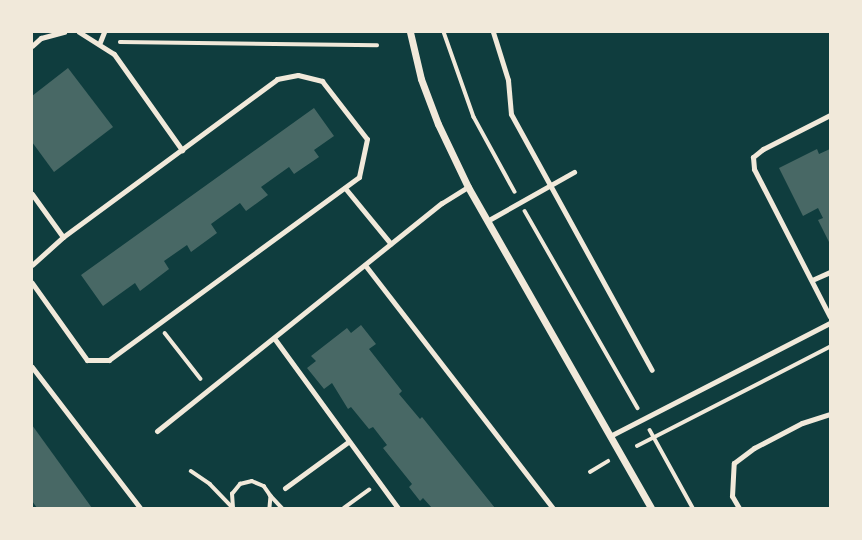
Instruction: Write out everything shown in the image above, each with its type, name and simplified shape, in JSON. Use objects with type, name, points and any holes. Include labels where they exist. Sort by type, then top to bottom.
[{"type":"street","points":[[410,32],[421,79],[468,187],[651,509]]},
{"type":"lane","points":[[32,46],[41,38],[64,32]]},
{"type":"lane","points":[[79,32],[100,42],[114,54],[182,150]]},
{"type":"lane","points":[[100,42],[104,32]]},
{"type":"lane","points":[[493,32],[508,80],[510,114],[652,370]]},
{"type":"lane","points":[[32,265],[63,237],[277,79],[298,75],[321,81],[367,139],[359,177],[109,360],[87,360],[32,283]]},
{"type":"lane","points":[[831,115],[752,157],[754,169],[831,317]]},
{"type":"lane","points":[[487,221],[574,172]]},
{"type":"lane","points":[[157,431],[442,203],[468,187]]},
{"type":"lane","points":[[345,188],[391,244]]},
{"type":"lane","points":[[32,194],[63,237]]},
{"type":"lane","points":[[365,265],[553,509]]},
{"type":"lane","points":[[812,280],[831,272]]},
{"type":"lane","points":[[610,436],[831,323]]},
{"type":"lane","points":[[274,338],[398,509]]},
{"type":"lane","points":[[32,367],[140,509]]},
{"type":"lane","points":[[739,509],[732,496],[734,463],[802,423],[831,414]]},
{"type":"lane","points":[[285,488],[348,442]]},
{"type":"path","points":[[444,32],[474,117],[693,509]]},
{"type":"path","points":[[100,42],[377,45]]},
{"type":"path","points":[[158,324],[209,389]]},
{"type":"path","points":[[636,446],[831,347]]},
{"type":"path","points":[[590,472],[610,460]]},
{"type":"path","points":[[191,471],[210,484],[232,507]]},
{"type":"path","points":[[232,507],[232,494],[240,484],[252,481],[264,486],[282,509]]},
{"type":"path","points":[[344,509],[379,483]]},
{"type":"path","points":[[270,495],[270,509]]},
{"type":"building","points":[[68,68],[113,127],[54,172],[32,142],[32,96]]},
{"type":"building","points":[[314,108],[334,136],[314,150],[319,157],[294,174],[289,167],[261,187],[268,195],[246,211],[240,203],[211,224],[217,233],[191,252],[187,245],[164,261],[169,269],[140,291],[135,283],[103,306],[81,275]]},
{"type":"building","points":[[817,149],[819,154],[830,149],[830,244],[818,220],[823,218],[818,208],[803,216],[779,168]]},
{"type":"building","points":[[361,325],[376,344],[369,349],[402,391],[399,394],[420,419],[422,417],[495,508],[432,508],[423,498],[420,501],[409,487],[412,484],[383,448],[387,445],[373,427],[369,429],[351,407],[348,409],[332,383],[324,389],[307,368],[316,361],[311,356],[347,328],[351,333]]},
{"type":"building","points":[[32,425],[92,508],[37,508],[32,501]]}]
